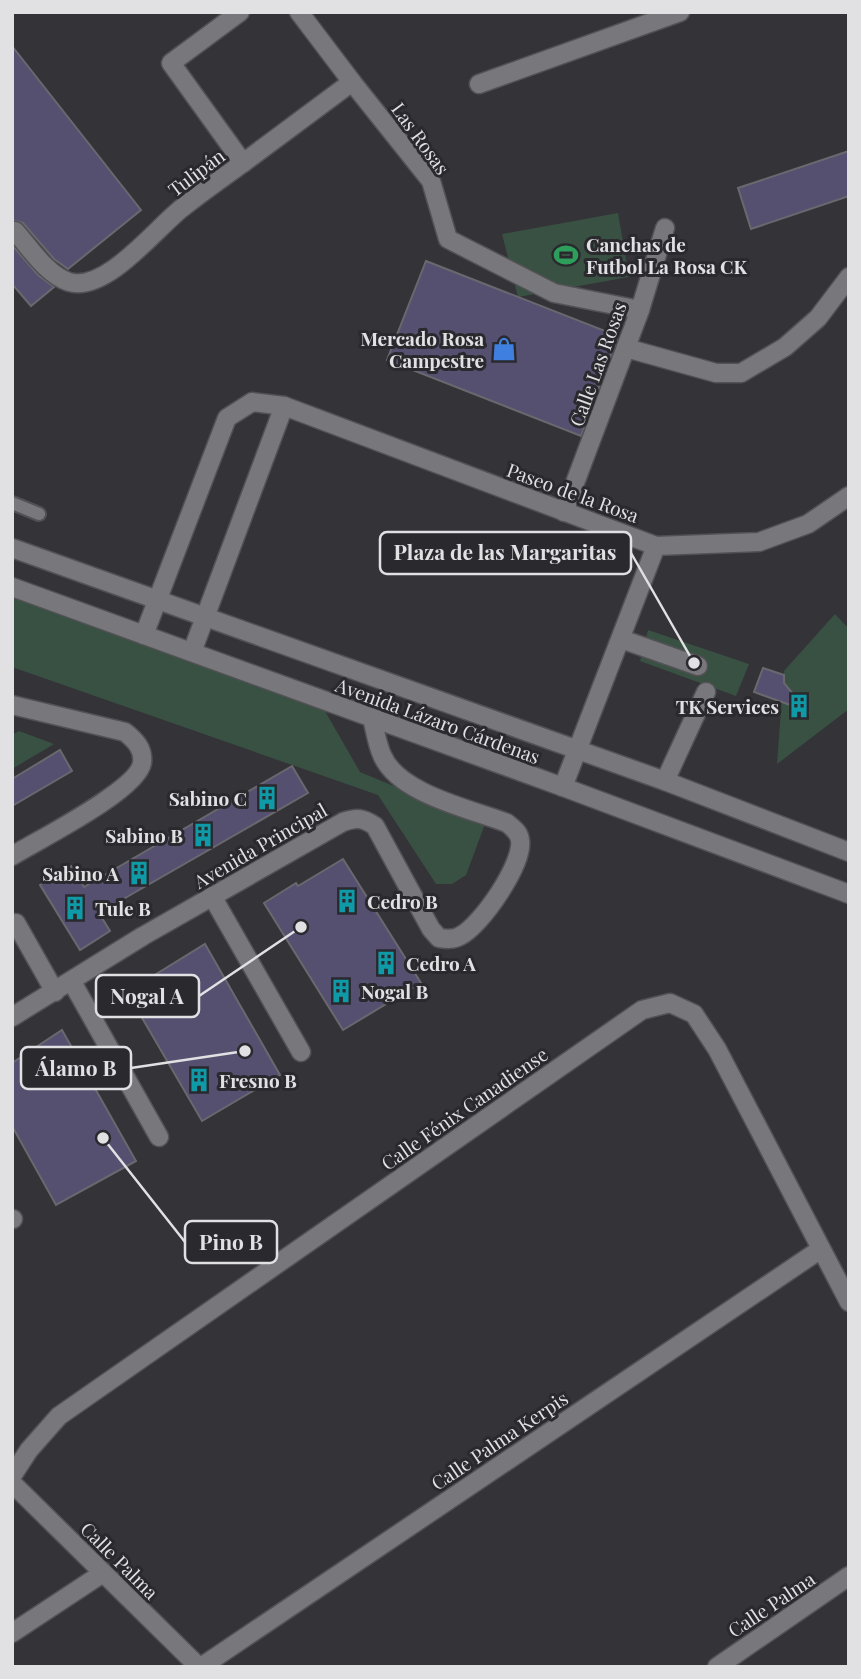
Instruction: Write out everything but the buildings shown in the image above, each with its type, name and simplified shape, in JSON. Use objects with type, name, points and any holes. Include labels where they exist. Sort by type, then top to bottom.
[{"type":"street","name":"Tulipán","points":[[12,231],[55,275],[72,283],[92,281],[121,264],[180,209],[243,163],[171,63],[240,12]]},
{"type":"street","points":[[243,163],[352,82],[299,12]]},
{"type":"street","points":[[479,84],[680,12]]},
{"type":"street","name":"Las Rosas","points":[[352,82],[431,181],[448,239],[554,293],[639,310]]},
{"type":"street","name":"Calle Las Rosas","points":[[565,512],[626,348],[665,228]]},
{"type":"street","points":[[626,348],[716,373],[741,373],[785,347],[817,318],[849,277]]},
{"type":"street","name":"Paseo de la Rosa","points":[[144,635],[227,418],[252,402],[284,406],[656,546],[759,542],[808,524],[849,496]]},
{"type":"street","points":[[192,652],[284,406]]},
{"type":"street","points":[[564,787],[656,546]]},
{"type":"street","name":"Avenida Lázaro Cárdenas","points":[[12,548],[665,781],[849,852]]},
{"type":"street","name":"Avenida Lázaro Cárdenas","points":[[12,587],[564,787],[849,894]]},
{"type":"street","points":[[621,639],[698,666]]},
{"type":"street","points":[[665,781],[706,692]]},
{"type":"street","points":[[12,705],[125,732],[135,740],[142,752],[142,765],[134,779],[118,793],[12,856]]},
{"type":"street","name":"Avenida Principal","points":[[12,1017],[212,896],[343,822],[355,818],[362,818],[375,827],[431,929],[439,938],[461,936],[495,903],[517,859],[521,843],[519,833],[507,823],[419,790],[398,777],[382,757],[372,718]]},
{"type":"street","points":[[212,896],[301,1052]]},
{"type":"street","points":[[16,923],[55,992]]},
{"type":"street","points":[[72,982],[159,1137]]},
{"type":"street","name":"Calle Fénix Canadiense","points":[[12,1476],[29,1450],[59,1416],[642,1010],[670,1003],[694,1014],[717,1049],[849,1301]]},
{"type":"street","name":"Calle Palma Kerpis","points":[[200,1667],[821,1249]]},
{"type":"street","name":"Calle Palma","points":[[12,1483],[200,1667]]},
{"type":"street","points":[[12,1633],[103,1573]]},
{"type":"street","name":"Calle Palma","points":[[717,1667],[849,1576]]},
{"type":"lane","points":[[12,503],[39,514]]},
{"type":"green space","name":"Canchas de Futbol La Rosa CK","points":[[618,213],[629,277],[518,297],[502,234]]},
{"type":"green space","points":[[12,597],[325,711],[360,772],[485,824],[466,875],[452,884],[436,884],[378,795],[12,667]]},
{"type":"green space","points":[[835,614],[849,629],[849,709],[777,764],[784,671]]},
{"type":"green space","points":[[648,630],[749,664],[736,696],[640,661]]},
{"type":"green space","points":[[19,731],[54,744],[12,769],[12,735]]},
{"type":"place","name":"Canchas de Futbol La Rosa CK","points":[[566,255]]},
{"type":"place","name":"Mercado Rosa Campestre","points":[[504,349]]},
{"type":"place","name":"Plaza de las Margaritas","points":[[694,663]]},
{"type":"place","name":"TK Services","points":[[799,706]]},
{"type":"place","name":"Sabino C","points":[[267,798]]},
{"type":"place","name":"Sabino B","points":[[203,835]]},
{"type":"place","name":"Sabino A","points":[[139,873]]},
{"type":"place","name":"Cedro B","points":[[347,901]]},
{"type":"place","name":"Tule B","points":[[75,908]]},
{"type":"place","name":"Nogal A","points":[[301,927]]},
{"type":"place","name":"Cedro A","points":[[386,963]]},
{"type":"place","name":"Nogal B","points":[[341,991]]},
{"type":"place","name":"Álamo B","points":[[245,1051]]},
{"type":"place","name":"Fresno B","points":[[199,1080]]},
{"type":"place","name":"Pino B","points":[[103,1138]]}]
